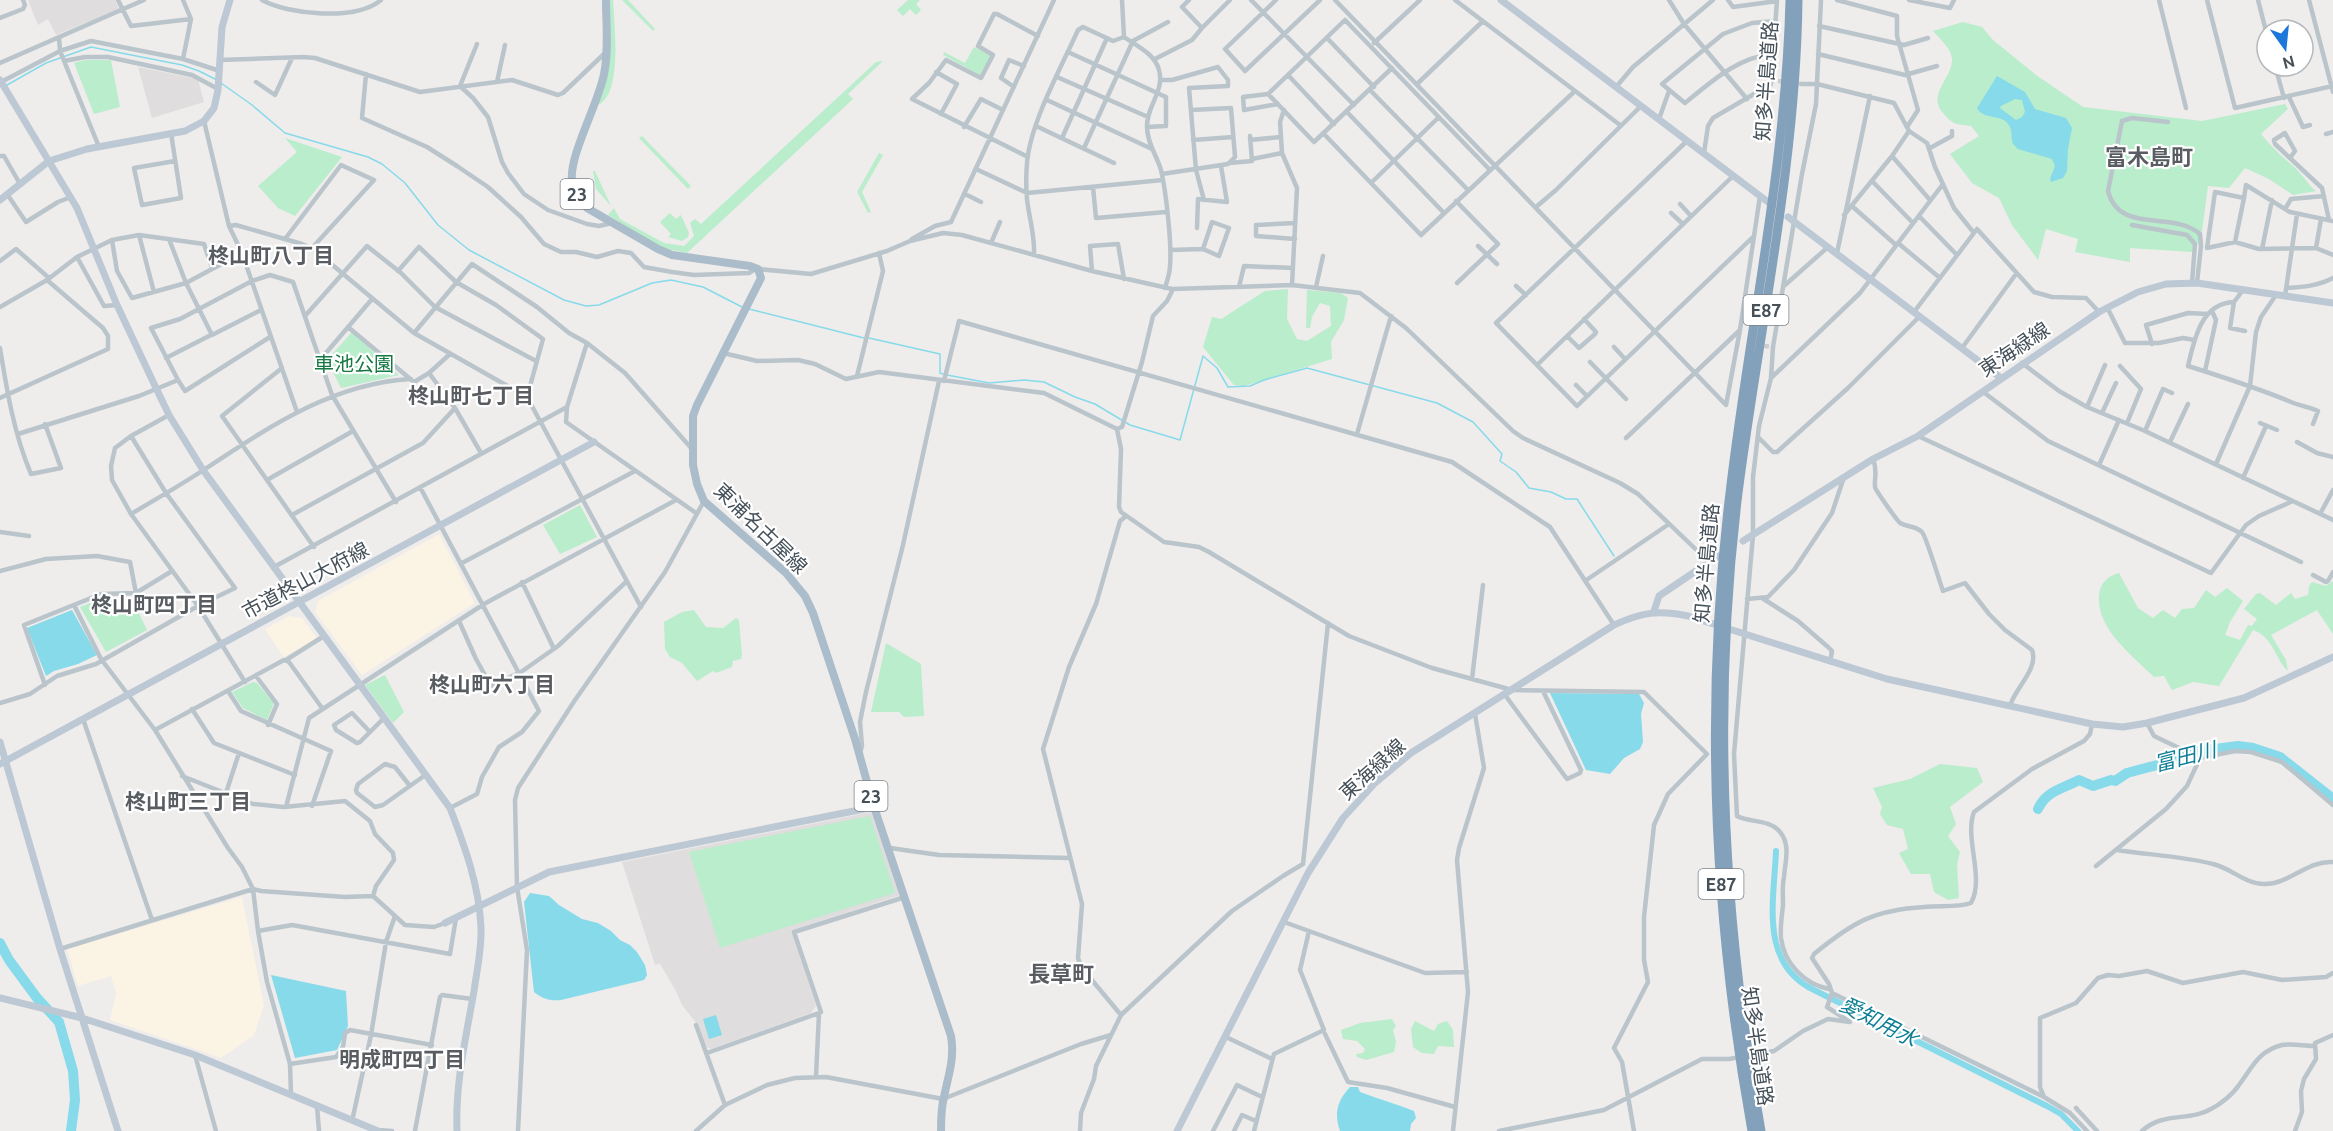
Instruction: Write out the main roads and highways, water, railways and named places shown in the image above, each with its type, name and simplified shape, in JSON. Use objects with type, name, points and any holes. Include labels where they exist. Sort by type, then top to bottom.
[{"type":"highway","name":"知多半島道路","points":[[1761,1131],[1739,989],[1727,850],[1723,618],[1732,474],[1776,182],[1786,77],[1790,0]]},
{"type":"highway","name":"知多半島道路","points":[[1723,618],[1739,485],[1783,193],[1792,109],[1798,0]]},
{"type":"highway","name":"知多半島道路","points":[[1723,636],[1716,725],[1719,850],[1732,1001],[1752,1131]]},
{"type":"main road","name":"東浦名古屋線","points":[[606,0],[607,51],[604,75],[576,157],[572,180],[587,208],[658,249],[672,255],[757,269],[761,278],[693,416],[692,448],[697,484],[704,501],[786,573],[805,596],[813,613],[860,754],[874,807],[890,848],[951,1036],[954,1051],[953,1063],[943,1099],[941,1131]]},
{"type":"water","points":[[1997,76],[2025,92],[2035,109],[2066,118],[2072,128],[2067,171],[2063,178],[2051,182],[2055,166],[2052,159],[2018,149],[2013,144],[2011,130],[2005,121],[1985,115],[1977,108]],"holes":[[[2015,99],[2022,100],[2025,112],[2016,120],[2000,108]]]},
{"type":"water","points":[[72,610],[97,655],[46,676],[27,628]]},
{"type":"water","points":[[1550,693],[1639,694],[1644,703],[1641,714],[1643,742],[1640,749],[1624,758],[1610,774],[1586,770]]},
{"type":"water","points":[[530,893],[549,896],[582,919],[598,923],[630,945],[645,965],[647,975],[644,980],[561,1000],[546,999],[534,992],[524,902]]},
{"type":"water","points":[[271,975],[346,991],[348,1026],[337,1050],[295,1058]]},
{"type":"water","points":[[716,1015],[722,1035],[709,1039],[703,1019]]},
{"type":"water","points":[[1350,1087],[1358,1087],[1360,1092],[1414,1111],[1416,1118],[1411,1124],[1410,1131],[1340,1131],[1337,1118],[1338,1108],[1342,1097]]},
{"type":"waterway","points":[[7,85],[46,63],[91,47],[182,65],[217,80]]},
{"type":"waterway","points":[[221,83],[285,133],[368,157],[382,164],[405,183],[438,225],[469,250],[564,300],[586,306],[599,305],[652,283],[671,280],[703,287],[742,307]]},
{"type":"waterway","points":[[749,309],[864,338]]},
{"type":"waterway","points":[[869,338],[940,354],[940,373],[943,374]]},
{"type":"waterway","points":[[947,375],[989,383],[1024,380],[1044,382],[1095,404],[1130,425],[1180,440],[1203,356],[1217,368],[1228,387],[1250,386],[1307,368],[1437,403],[1473,422],[1502,454],[1500,461],[1516,472],[1529,488],[1551,492],[1566,499],[1577,499],[1614,556]]},
{"type":"waterway","name":"富田川","points":[[2038,809],[2050,794],[2079,780],[2093,786],[2111,780],[2115,781],[2127,773],[2161,764],[2178,754],[2238,746],[2253,748],[2280,757],[2333,799]]},
{"type":"waterway","name":"愛知用水","points":[[1776,851],[1774,930],[1777,948],[1785,964],[1796,978],[1814,990],[2047,1106],[2061,1114],[2078,1131]]},
{"type":"waterway","points":[[0,943],[9,960],[37,998],[59,1022],[73,1071],[75,1100],[71,1131]]},
{"type":"tunnel","points":[[1778,81],[1802,84]]},
{"type":"tunnel","points":[[1758,345],[1773,347]]},
{"type":"district","name":"富木島町","points":[[2149,156]]},
{"type":"district","name":"柊山町八丁目","points":[[271,255]]},
{"type":"district","name":"柊山町七丁目","points":[[471,395]]},
{"type":"district","name":"柊山町四丁目","points":[[154,604]]},
{"type":"district","name":"柊山町六丁目","points":[[492,684]]},
{"type":"district","name":"柊山町三丁目","points":[[188,801]]},
{"type":"district","name":"長草町","points":[[1061,973]]},
{"type":"district","name":"明成町四丁目","points":[[402,1059]]},
{"type":"park label","name":"車池公園","points":[[354,363]]}]
